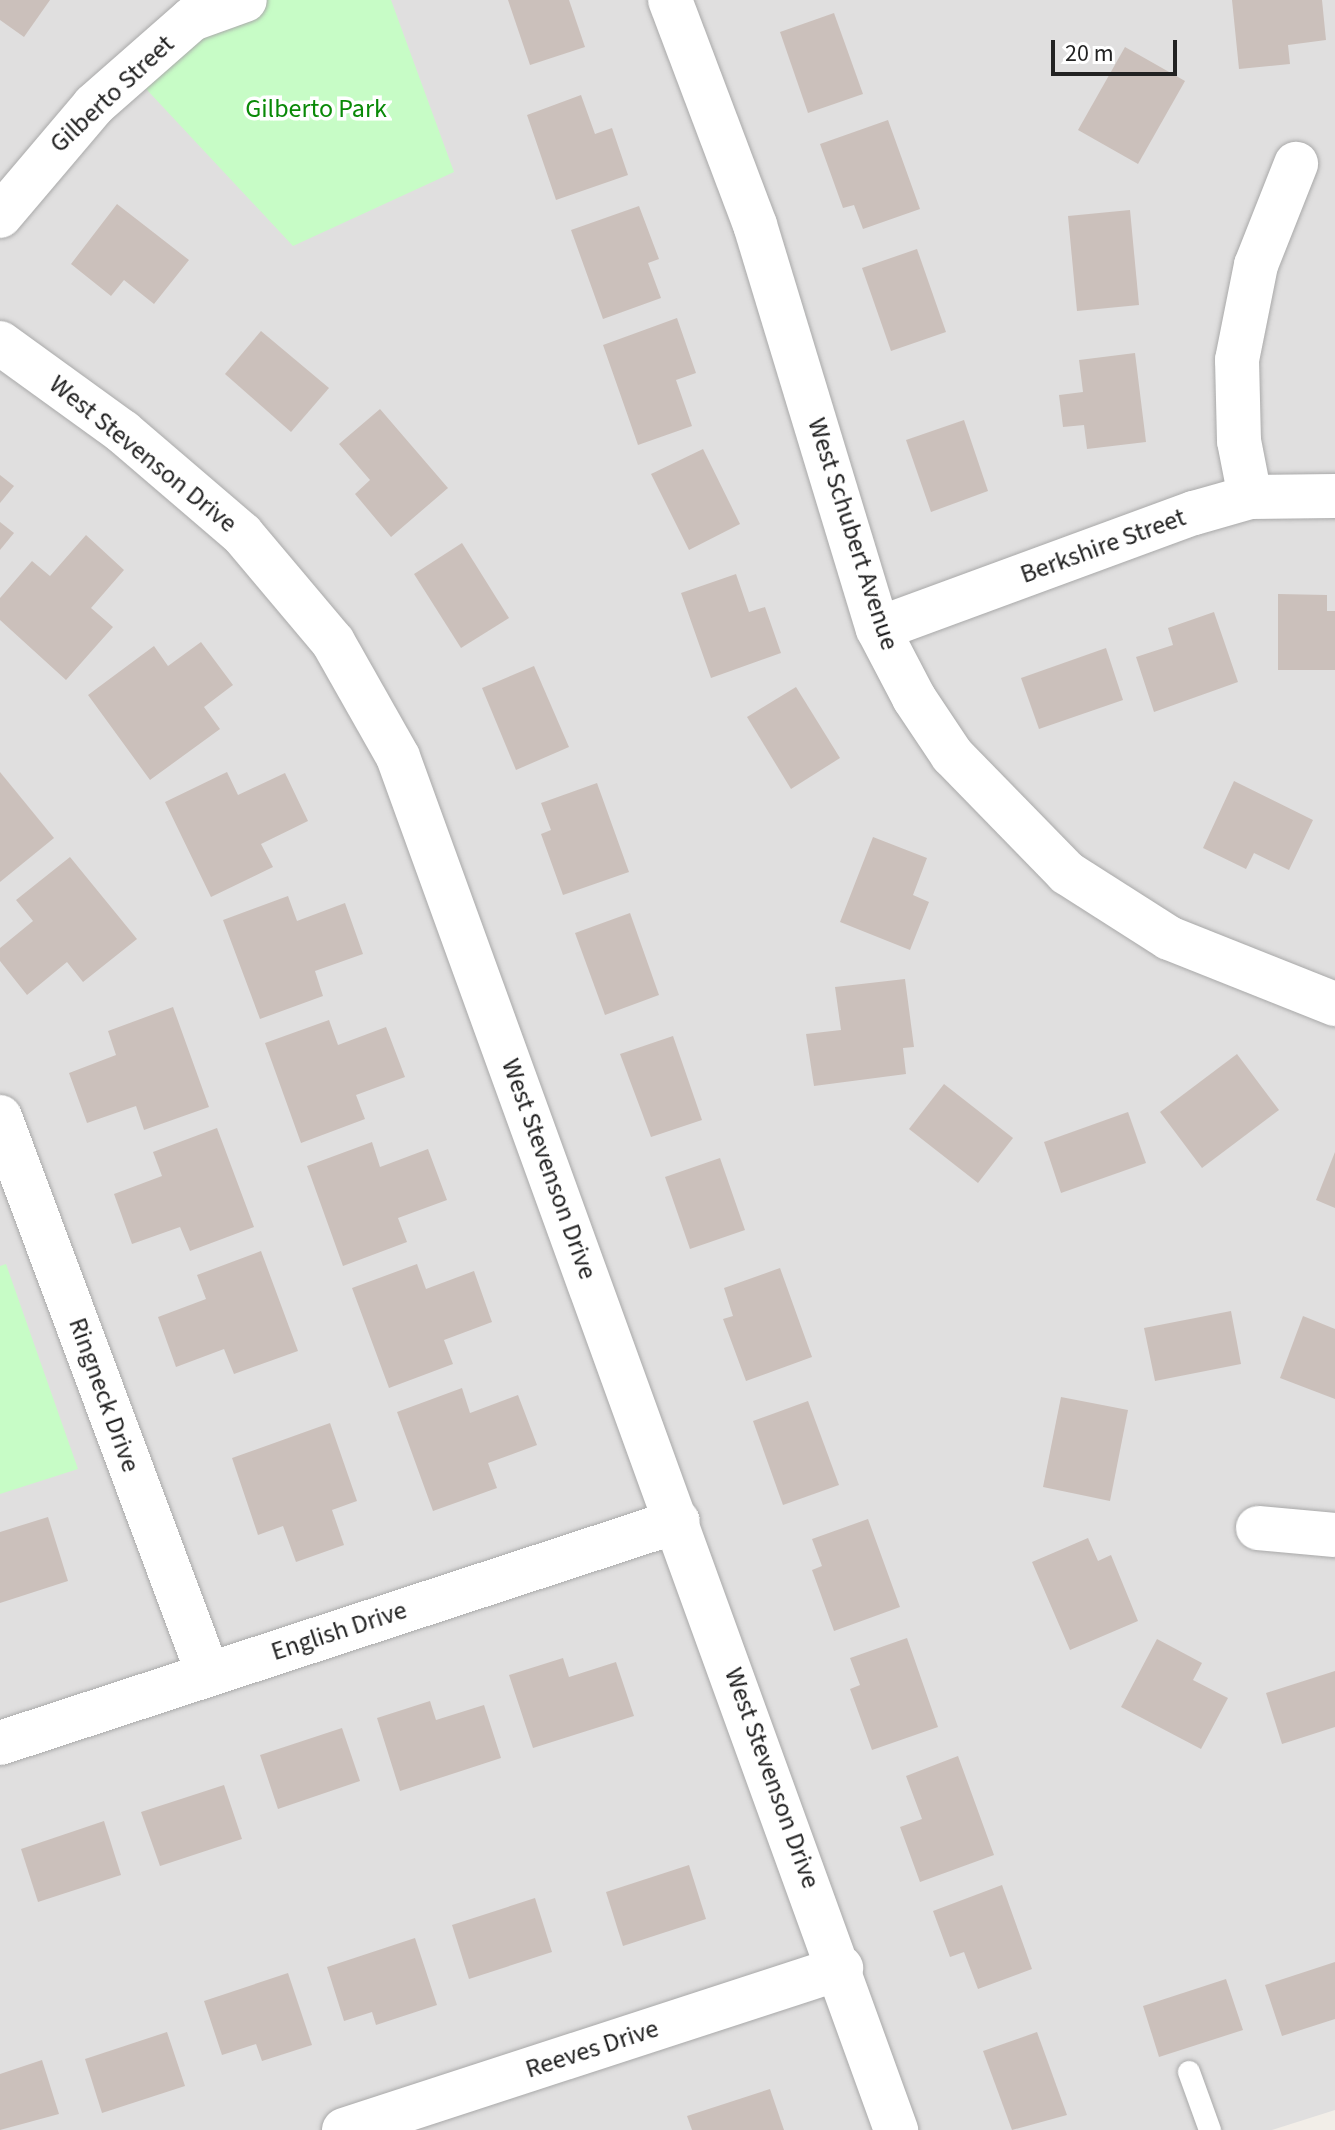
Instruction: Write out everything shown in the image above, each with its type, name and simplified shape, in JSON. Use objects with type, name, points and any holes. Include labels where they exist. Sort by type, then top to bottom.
[{"type":"street","name":"Gilberto Street","points":[[0,216],[94,105],[186,10],[245,0]]},
{"type":"street","name":"West Schubert Avenue","points":[[670,0],[755,225],[878,629],[952,755],[1067,873],[1169,938],[1335,1004]]},
{"type":"street","points":[[1250,497],[1239,441],[1237,360],[1256,265],[1296,164]]},
{"type":"street","name":"West Stevenson Drive","points":[[0,343],[221,513],[313,615],[381,724],[678,1521],[841,1968],[896,2130]]},
{"type":"street","name":"Berkshire Street","points":[[878,629],[1250,497],[1335,496]]},
{"type":"street","name":"Ringneck Drive","points":[[0,1117],[208,1674]]},
{"type":"street","name":"English Drive","points":[[0,1743],[678,1521]]},
{"type":"street","points":[[1258,1528],[1335,1535]]},
{"type":"street","name":"Reeves Drive","points":[[344,2130],[841,1968]]},
{"type":"lane","points":[[1189,2072],[1210,2130]]},
{"type":"shaded area","points":[[0,0],[1335,0],[1335,2110],[1272,2130],[0,2130]]},
{"type":"green space","name":"Gilberto Park","points":[[260,0],[391,0],[454,172],[293,246],[134,76]]},
{"type":"green space","points":[[6,1264],[78,1469],[0,1494],[0,1266]]},
{"type":"building","points":[[0,0],[50,0],[24,37],[0,20]]},
{"type":"building","points":[[508,0],[569,0],[585,47],[530,65]]},
{"type":"building","points":[[1232,0],[1322,0],[1326,40],[1288,45],[1290,64],[1239,69]]},
{"type":"building","points":[[834,13],[863,94],[808,113],[780,32]]},
{"type":"building","points":[[1125,47],[1185,81],[1138,164],[1078,130]]},
{"type":"building","points":[[581,95],[595,134],[612,128],[628,175],[556,200],[527,115]]},
{"type":"building","points":[[888,120],[920,209],[863,229],[854,205],[843,208],[820,144]]},
{"type":"building","points":[[117,204],[189,260],[154,304],[124,280],[111,296],[71,264]]},
{"type":"building","points":[[639,206],[659,259],[648,263],[661,298],[603,319],[571,230]]},
{"type":"building","points":[[1130,210],[1139,305],[1077,311],[1068,216]]},
{"type":"building","points":[[917,249],[946,332],[891,351],[862,268]]},
{"type":"building","points":[[677,318],[696,373],[676,380],[692,426],[638,445],[603,345]]},
{"type":"building","points":[[261,331],[329,388],[291,432],[225,374]]},
{"type":"building","points":[[1135,353],[1146,442],[1087,449],[1084,425],[1063,427],[1059,395],[1083,392],[1079,360]]},
{"type":"building","points":[[380,409],[448,488],[391,537],[355,494],[370,480],[339,444]]},
{"type":"building","points":[[964,420],[988,491],[931,512],[906,440]]},
{"type":"building","points":[[703,449],[740,524],[689,550],[651,474]]},
{"type":"building","points":[[0,475],[14,486],[0,503]]},
{"type":"building","points":[[0,522],[14,533],[0,550]]},
{"type":"building","points":[[86,535],[124,570],[91,608],[113,627],[66,680],[0,620],[0,598],[32,561],[50,576]]},
{"type":"building","points":[[462,543],[509,618],[461,648],[414,574]]},
{"type":"building","points":[[736,574],[749,612],[765,607],[781,653],[711,678],[681,593]]},
{"type":"building","points":[[1278,594],[1327,595],[1327,611],[1335,611],[1335,670],[1278,670]]},
{"type":"building","points":[[1214,612],[1238,682],[1154,712],[1136,657],[1173,645],[1168,628]]},
{"type":"building","points":[[201,642],[233,685],[204,707],[220,729],[150,780],[88,695],[154,646],[168,666]]},
{"type":"building","points":[[1106,648],[1123,700],[1039,729],[1021,678]]},
{"type":"building","points":[[534,666],[569,747],[516,770],[482,688]]},
{"type":"building","points":[[796,687],[840,758],[791,789],[747,717]]},
{"type":"building","points":[[0,772],[54,838],[0,882]]},
{"type":"building","points":[[227,772],[238,795],[285,773],[308,821],[261,844],[273,867],[211,897],[165,802]]},
{"type":"building","points":[[1234,781],[1313,820],[1289,870],[1254,853],[1246,869],[1203,848]]},
{"type":"building","points":[[597,783],[629,872],[563,895],[541,834],[551,830],[541,803]]},
{"type":"building","points":[[873,837],[927,858],[913,895],[929,902],[910,950],[840,922]]},
{"type":"building","points":[[70,857],[137,939],[83,982],[67,962],[27,995],[0,961],[0,948],[33,921],[16,900]]},
{"type":"building","points":[[288,896],[297,921],[345,903],[363,954],[315,971],[323,996],[260,1019],[223,920]]},
{"type":"building","points":[[630,913],[659,995],[605,1015],[575,933]]},
{"type":"building","points":[[905,979],[914,1047],[903,1048],[906,1074],[814,1086],[806,1034],[841,1030],[835,987]]},
{"type":"building","points":[[173,1007],[209,1107],[144,1130],[136,1106],[87,1123],[69,1073],[116,1055],[108,1031]]},
{"type":"building","points":[[329,1020],[338,1045],[386,1027],[405,1077],[356,1095],[365,1119],[301,1143],[265,1043]]},
{"type":"building","points":[[673,1036],[702,1120],[651,1137],[620,1054]]},
{"type":"building","points":[[1237,1054],[1279,1110],[1202,1168],[1160,1112]]},
{"type":"building","points":[[944,1084],[1013,1138],[978,1183],[909,1129]]},
{"type":"building","points":[[1128,1112],[1146,1163],[1061,1193],[1044,1142]]},
{"type":"building","points":[[217,1128],[254,1227],[190,1251],[180,1227],[132,1244],[114,1194],[162,1176],[153,1152]]},
{"type":"building","points":[[372,1142],[380,1167],[428,1149],[447,1200],[398,1218],[407,1242],[343,1266],[307,1166]]},
{"type":"building","points":[[1335,1152],[1335,1208],[1316,1200]]},
{"type":"building","points":[[720,1158],[745,1230],[690,1249],[665,1177]]},
{"type":"building","points":[[261,1251],[298,1351],[234,1374],[224,1349],[176,1367],[158,1317],[206,1299],[197,1275]]},
{"type":"building","points":[[417,1264],[426,1289],[474,1271],[492,1322],[444,1340],[453,1364],[389,1388],[352,1288]]},
{"type":"building","points":[[780,1268],[812,1357],[746,1381],[723,1319],[733,1316],[724,1288]]},
{"type":"building","points":[[1231,1311],[1241,1364],[1155,1381],[1144,1328]]},
{"type":"building","points":[[1303,1316],[1335,1329],[1335,1399],[1280,1378]]},
{"type":"building","points":[[462,1388],[470,1413],[518,1395],[537,1445],[488,1463],[497,1488],[433,1511],[397,1412]]},
{"type":"building","points":[[1061,1397],[1128,1410],[1110,1501],[1043,1487]]},
{"type":"building","points":[[808,1401],[839,1485],[783,1505],[753,1421]]},
{"type":"building","points":[[330,1423],[357,1501],[332,1510],[344,1545],[296,1562],[283,1526],[258,1535],[232,1458]]},
{"type":"building","points":[[48,1517],[68,1581],[0,1603],[0,1532]]},
{"type":"building","points":[[868,1519],[900,1607],[834,1631],[812,1570],[822,1566],[812,1539]]},
{"type":"building","points":[[1088,1538],[1098,1561],[1111,1555],[1138,1621],[1070,1650],[1032,1562]]},
{"type":"building","points":[[907,1638],[938,1727],[872,1750],[850,1689],[860,1685],[850,1658]]},
{"type":"building","points":[[1157,1639],[1202,1663],[1193,1680],[1228,1698],[1201,1749],[1121,1707]]},
{"type":"building","points":[[563,1658],[569,1677],[616,1662],[634,1716],[533,1748],[509,1675]]},
{"type":"building","points":[[1335,1671],[1335,1727],[1282,1744],[1266,1693]]},
{"type":"building","points":[[430,1701],[436,1720],[484,1705],[501,1758],[400,1791],[377,1718]]},
{"type":"building","points":[[342,1728],[360,1781],[278,1809],[260,1755]]},
{"type":"building","points":[[958,1756],[994,1855],[920,1882],[900,1827],[922,1819],[906,1776]]},
{"type":"building","points":[[224,1785],[242,1839],[160,1866],[141,1812]]},
{"type":"building","points":[[104,1821],[121,1875],[38,1902],[21,1849]]},
{"type":"building","points":[[689,1865],[706,1919],[623,1946],[606,1892]]},
{"type":"building","points":[[1002,1885],[1032,1969],[978,1989],[964,1952],[950,1957],[933,1911]]},
{"type":"building","points":[[535,1898],[552,1952],[469,1979],[452,1925]]},
{"type":"building","points":[[415,1938],[437,2005],[376,2025],[372,2012],[344,2021],[327,1967]]},
{"type":"building","points":[[1335,1962],[1335,2019],[1282,2036],[1265,1985]]},
{"type":"building","points":[[288,1973],[312,2045],[262,2061],[256,2044],[222,2055],[204,2001]]},
{"type":"building","points":[[1226,1979],[1243,2030],[1159,2057],[1143,2006]]},
{"type":"building","points":[[167,2032],[185,2086],[102,2113],[85,2059]]},
{"type":"building","points":[[1037,2032],[1067,2115],[1012,2130],[983,2051]]},
{"type":"building","points":[[42,2060],[59,2114],[0,2130],[0,2074]]},
{"type":"building","points":[[770,2089],[784,2130],[692,2130],[687,2116]]}]
